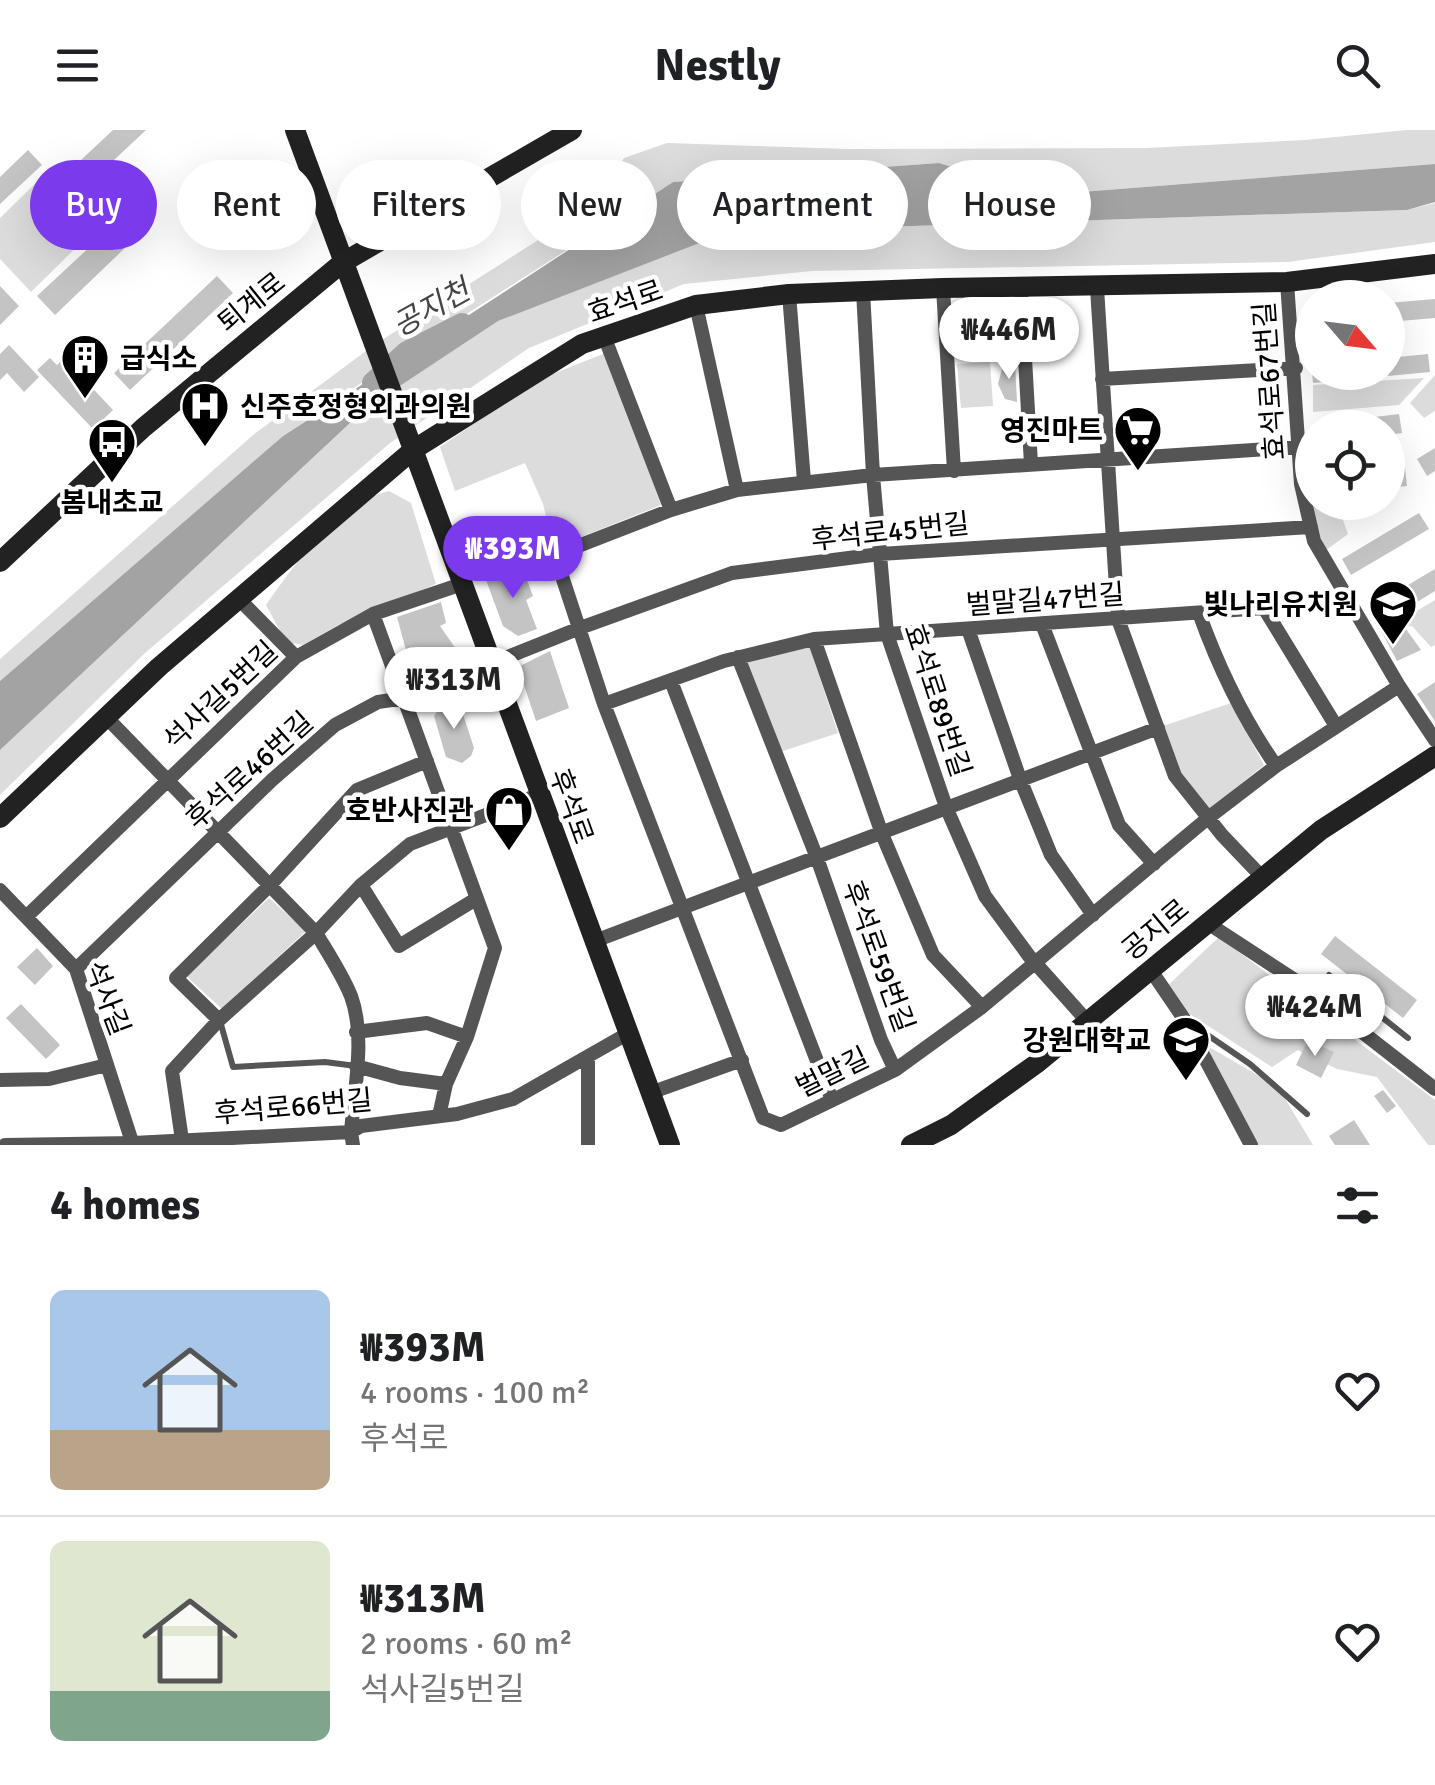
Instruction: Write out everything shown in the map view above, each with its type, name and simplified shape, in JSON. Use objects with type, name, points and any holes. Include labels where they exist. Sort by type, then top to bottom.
[{"type":"street","points":[[295,130],[342,263]]},
{"type":"street","name":"퇴계로","points":[[0,562],[144,428],[342,263],[572,130]]},
{"type":"street","name":"후석로","points":[[342,263],[670,1145]]},
{"type":"street","name":"효석로","points":[[0,818],[238,598],[413,450],[582,344],[696,305],[789,294],[1287,282],[1435,264]]},
{"type":"street","name":"효석로67번길","points":[[1287,282],[1295,358]]},
{"type":"street","points":[[943,288],[954,471]]},
{"type":"street","points":[[1022,288],[1030,464]]},
{"type":"street","points":[[1097,288],[1118,619],[1175,776],[1262,877]]},
{"type":"street","name":"효석로89번길","points":[[863,291],[887,634],[946,807],[985,896],[1034,961],[1087,1021]]},
{"type":"street","points":[[789,294],[804,481]]},
{"type":"street","points":[[696,305],[737,490]]},
{"type":"street","points":[[604,336],[670,510]]},
{"type":"street","points":[[1102,380],[1295,368]]},
{"type":"street","name":"벌말길","points":[[1295,446],[873,475],[737,490],[670,510],[555,555],[604,704],[764,1118],[781,1125],[895,1070],[982,1008],[1034,961],[1276,766],[1399,686]]},
{"type":"street","name":"효석로67번길","points":[[1309,520],[1314,541],[1435,740]]},
{"type":"street","name":"후석로45번길","points":[[492,666],[580,628],[732,574],[880,554],[1311,527]]},
{"type":"street","name":"석사길5번길","points":[[26,917],[296,657],[373,614],[462,584]]},
{"type":"street","points":[[238,598],[296,657]]},
{"type":"street","name":"벌말길47번길","points":[[604,704],[738,657],[814,639],[1264,608],[1336,726]]},
{"type":"street","points":[[1199,613],[1220,672],[1276,766]]},
{"type":"street","points":[[373,614],[495,948],[467,1037],[446,1084],[439,1116]]},
{"type":"street","points":[[1042,624],[1119,825],[1154,864]]},
{"type":"street","points":[[968,629],[1051,856],[1093,915]]},
{"type":"street","name":"후석로59번길","points":[[814,639],[882,834],[934,955],[982,1008]]},
{"type":"street","name":"후석로59번길","points":[[738,657],[895,1070]]},
{"type":"street","name":"후석로46번길","points":[[76,969],[218,831],[335,725],[378,702],[406,698],[492,666]]},
{"type":"street","points":[[671,681],[832,1100]]},
{"type":"street","points":[[106,717],[316,933],[352,999],[356,1032],[352,1138]]},
{"type":"street","name":"후석로59번길","points":[[592,942],[1158,728]]},
{"type":"street","name":"공지로","points":[[911,1145],[965,1115],[1036,1064],[1321,830],[1435,756]]},
{"type":"street","points":[[220,1020],[176,978],[357,790],[427,761]]},
{"type":"street","points":[[182,1140],[172,1072],[220,1020],[316,933],[361,885],[410,844],[538,795]]},
{"type":"street","points":[[361,885],[399,946],[476,899]]},
{"type":"street","name":"석사길","points":[[0,890],[76,969],[133,1144]]},
{"type":"street","points":[[1206,922],[1298,982],[1435,1089]]},
{"type":"street","points":[[1150,969],[1184,1019],[1251,1145]]},
{"type":"street","points":[[356,1032],[427,1023],[467,1037]]},
{"type":"street","name":"후석로66번길","points":[[4,1145],[352,1138],[360,1126],[439,1116],[513,1099],[627,1034]]},
{"type":"street","points":[[588,1059],[588,1145]]},
{"type":"street","points":[[650,1094],[742,1060]]},
{"type":"street","points":[[0,1080],[49,1079],[107,1065]]},
{"type":"street","points":[[356,1066],[400,1078],[446,1084]]},
{"type":"lane","points":[[1328,975],[1408,1038]]},
{"type":"lane","points":[[1184,1019],[1250,1064],[1307,1114]]},
{"type":"lane","points":[[220,1020],[233,1067],[325,1062],[356,1066]]},
{"type":"shaded area","points":[[1435,130],[1435,164],[1091,191],[1091,160],[928,160],[928,164],[908,165],[908,160],[677,160],[677,182],[657,192],[657,160],[623,160],[667,143],[848,149],[1146,148]]},
{"type":"shaded area","points":[[928,164],[928,226],[908,226],[908,165]]},
{"type":"shaded area","points":[[1435,164],[1435,202],[1407,210],[1091,220],[1091,191]]},
{"type":"shaded area","points":[[677,182],[677,250],[681,250],[498,321],[365,409],[0,750],[0,681],[283,436],[569,250],[657,250],[657,192]]},
{"type":"shaded area","points":[[30,189],[30,250],[74,250],[31,292],[0,259],[0,218]]},
{"type":"shaded area","points":[[1435,203],[1435,242],[1288,262],[812,271],[684,284],[529,348],[390,443],[145,653],[0,795],[0,750],[365,409],[497,321],[681,250],[908,250],[908,226],[928,226],[928,250],[1091,250],[1091,220],[1407,210]]},
{"type":"shaded area","points":[[523,250],[567,250],[283,436],[0,681],[0,659],[253,435],[374,345]]},
{"type":"shaded area","points":[[608,352],[661,505],[554,548],[543,504],[525,463],[455,491],[440,447],[540,379]]},
{"type":"shaded area","points":[[990,362],[993,406],[961,408],[957,364]]},
{"type":"shaded area","points":[[1435,375],[1435,411],[1424,418],[1410,403]]},
{"type":"shaded area","points":[[1424,378],[1399,405],[1313,410],[1313,390],[1405,390],[1405,379]]},
{"type":"shaded area","points":[[389,491],[411,503],[436,584],[338,625],[303,645],[286,642],[266,605],[304,554],[336,521]]},
{"type":"shaded area","points":[[1303,520],[1343,520],[1348,534],[1322,553],[1304,534]]},
{"type":"shaded area","points":[[1435,600],[1435,645],[1431,647],[1412,626],[1390,627]]},
{"type":"shaded area","points":[[809,645],[838,733],[780,752],[746,662]]},
{"type":"shaded area","points":[[1231,703],[1264,765],[1205,813],[1172,766],[1163,726]]},
{"type":"shaded area","points":[[269,898],[306,931],[222,1009],[186,976]]},
{"type":"shaded area","points":[[1219,937],[1435,1100],[1435,1145],[1428,1145],[1377,1077],[1337,1069],[1298,1050],[1272,1067],[1174,1004],[1163,990]]},
{"type":"shaded area","points":[[1185,1033],[1278,1087],[1313,1145],[1247,1145]]},
{"type":"building","points":[[113,130],[146,130],[114,160],[81,160]]},
{"type":"building","points":[[28,150],[37,160],[30,160],[30,176],[0,204],[0,177]]},
{"type":"building","points":[[86,250],[123,250],[55,315],[37,296]]},
{"type":"building","points":[[217,276],[233,293],[130,390],[114,373]]},
{"type":"building","points":[[0,286],[19,306],[0,325]]},
{"type":"building","points":[[1435,299],[1435,318],[1405,321],[1405,302]]},
{"type":"building","points":[[9,345],[39,377],[24,392],[7,373],[0,380],[0,354]]},
{"type":"building","points":[[1428,354],[1430,372],[1405,374],[1405,356]]},
{"type":"building","name":"급식소","points":[[50,358],[57,365],[64,358],[113,410],[93,429],[37,370]]},
{"type":"building","points":[[1015,362],[1017,402],[1005,399],[998,384],[1003,365]]},
{"type":"building","points":[[1435,448],[1435,471],[1427,476],[1417,459]]},
{"type":"building","points":[[1419,513],[1429,529],[1351,575],[1342,559]]},
{"type":"building","points":[[522,567],[533,596],[526,600],[537,629],[518,636],[503,626],[486,580]]},
{"type":"building","points":[[1435,569],[1435,591],[1396,615],[1421,650],[1397,661],[1369,608]]},
{"type":"building","points":[[441,602],[446,623],[440,626],[456,649],[453,663],[413,676],[397,617]]},
{"type":"building","points":[[550,651],[569,708],[536,721],[518,667]]},
{"type":"building","points":[[1435,682],[1435,721],[1417,694]]},
{"type":"building","points":[[454,701],[460,705],[474,748],[462,763],[446,757],[434,716],[440,707]]},
{"type":"building","points":[[1335,936],[1417,1000],[1403,1018],[1321,954]]},
{"type":"building","points":[[37,948],[53,966],[35,985],[17,967]]},
{"type":"building","points":[[21,1004],[60,1045],[46,1059],[6,1018]]},
{"type":"building","points":[[1308,1040],[1334,1052],[1321,1078],[1296,1065]]},
{"type":"building","points":[[1383,1090],[1396,1106],[1387,1113],[1374,1096]]},
{"type":"building","points":[[1354,1120],[1370,1145],[1335,1145],[1329,1136]]},
{"type":"waterway","name":"공지천","points":[[373,383],[407,352],[462,324]]},
{"type":"place","name":"급식소","points":[[85,400]]},
{"type":"place","name":"신주호정형외과의원","points":[[205,448]]},
{"type":"place","name":"영진마트","points":[[1138,472]]},
{"type":"place","name":"봄내초교","points":[[112,484]]},
{"type":"place","name":"빛나리유치원","points":[[1393,646]]},
{"type":"place","name":"호반사진관","points":[[509,852]]},
{"type":"place","name":"강원대학교","points":[[1186,1082]]}]
